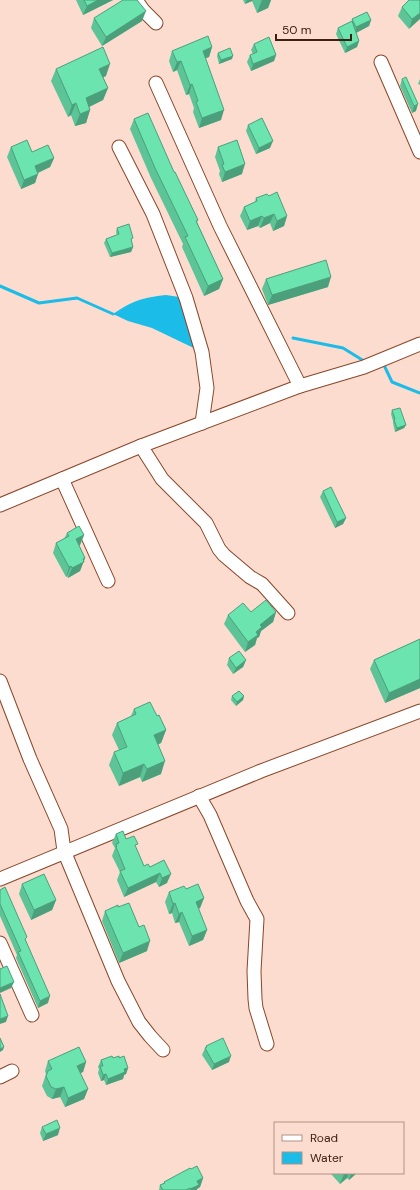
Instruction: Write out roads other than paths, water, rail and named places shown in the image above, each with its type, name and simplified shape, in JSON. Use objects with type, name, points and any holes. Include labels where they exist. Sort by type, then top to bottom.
[{"type":"street","points":[[136,0],[143,10],[156,23]]},
{"type":"street","points":[[381,62],[420,152]]},
{"type":"street","points":[[156,83],[220,226],[300,386]]},
{"type":"street","points":[[119,147],[153,214],[186,298],[202,352],[207,388],[202,423]]},
{"type":"street","points":[[0,505],[141,446],[300,386],[364,367],[420,344]]},
{"type":"street","points":[[141,446],[162,479],[206,523],[219,549],[224,555],[250,577],[262,584],[288,613]]},
{"type":"street","points":[[62,479],[108,581]]},
{"type":"street","points":[[0,681],[30,759],[61,828],[64,851],[118,981],[139,1022],[163,1050]]},
{"type":"street","points":[[0,879],[64,851],[261,771],[420,711]]},
{"type":"street","points":[[199,796],[210,815],[257,919],[254,971],[255,999],[256,1008],[267,1044]]},
{"type":"street","points":[[0,943],[32,1015]]},
{"type":"water","points":[[166,295],[186,298],[202,352],[152,328],[128,321],[113,314],[138,300]]},
{"type":"waterway","points":[[0,286],[39,303],[77,298],[113,314]]},
{"type":"waterway","points":[[293,338],[343,348],[364,361],[366,360]]},
{"type":"waterway","points":[[383,363],[392,382],[420,393]]}]
